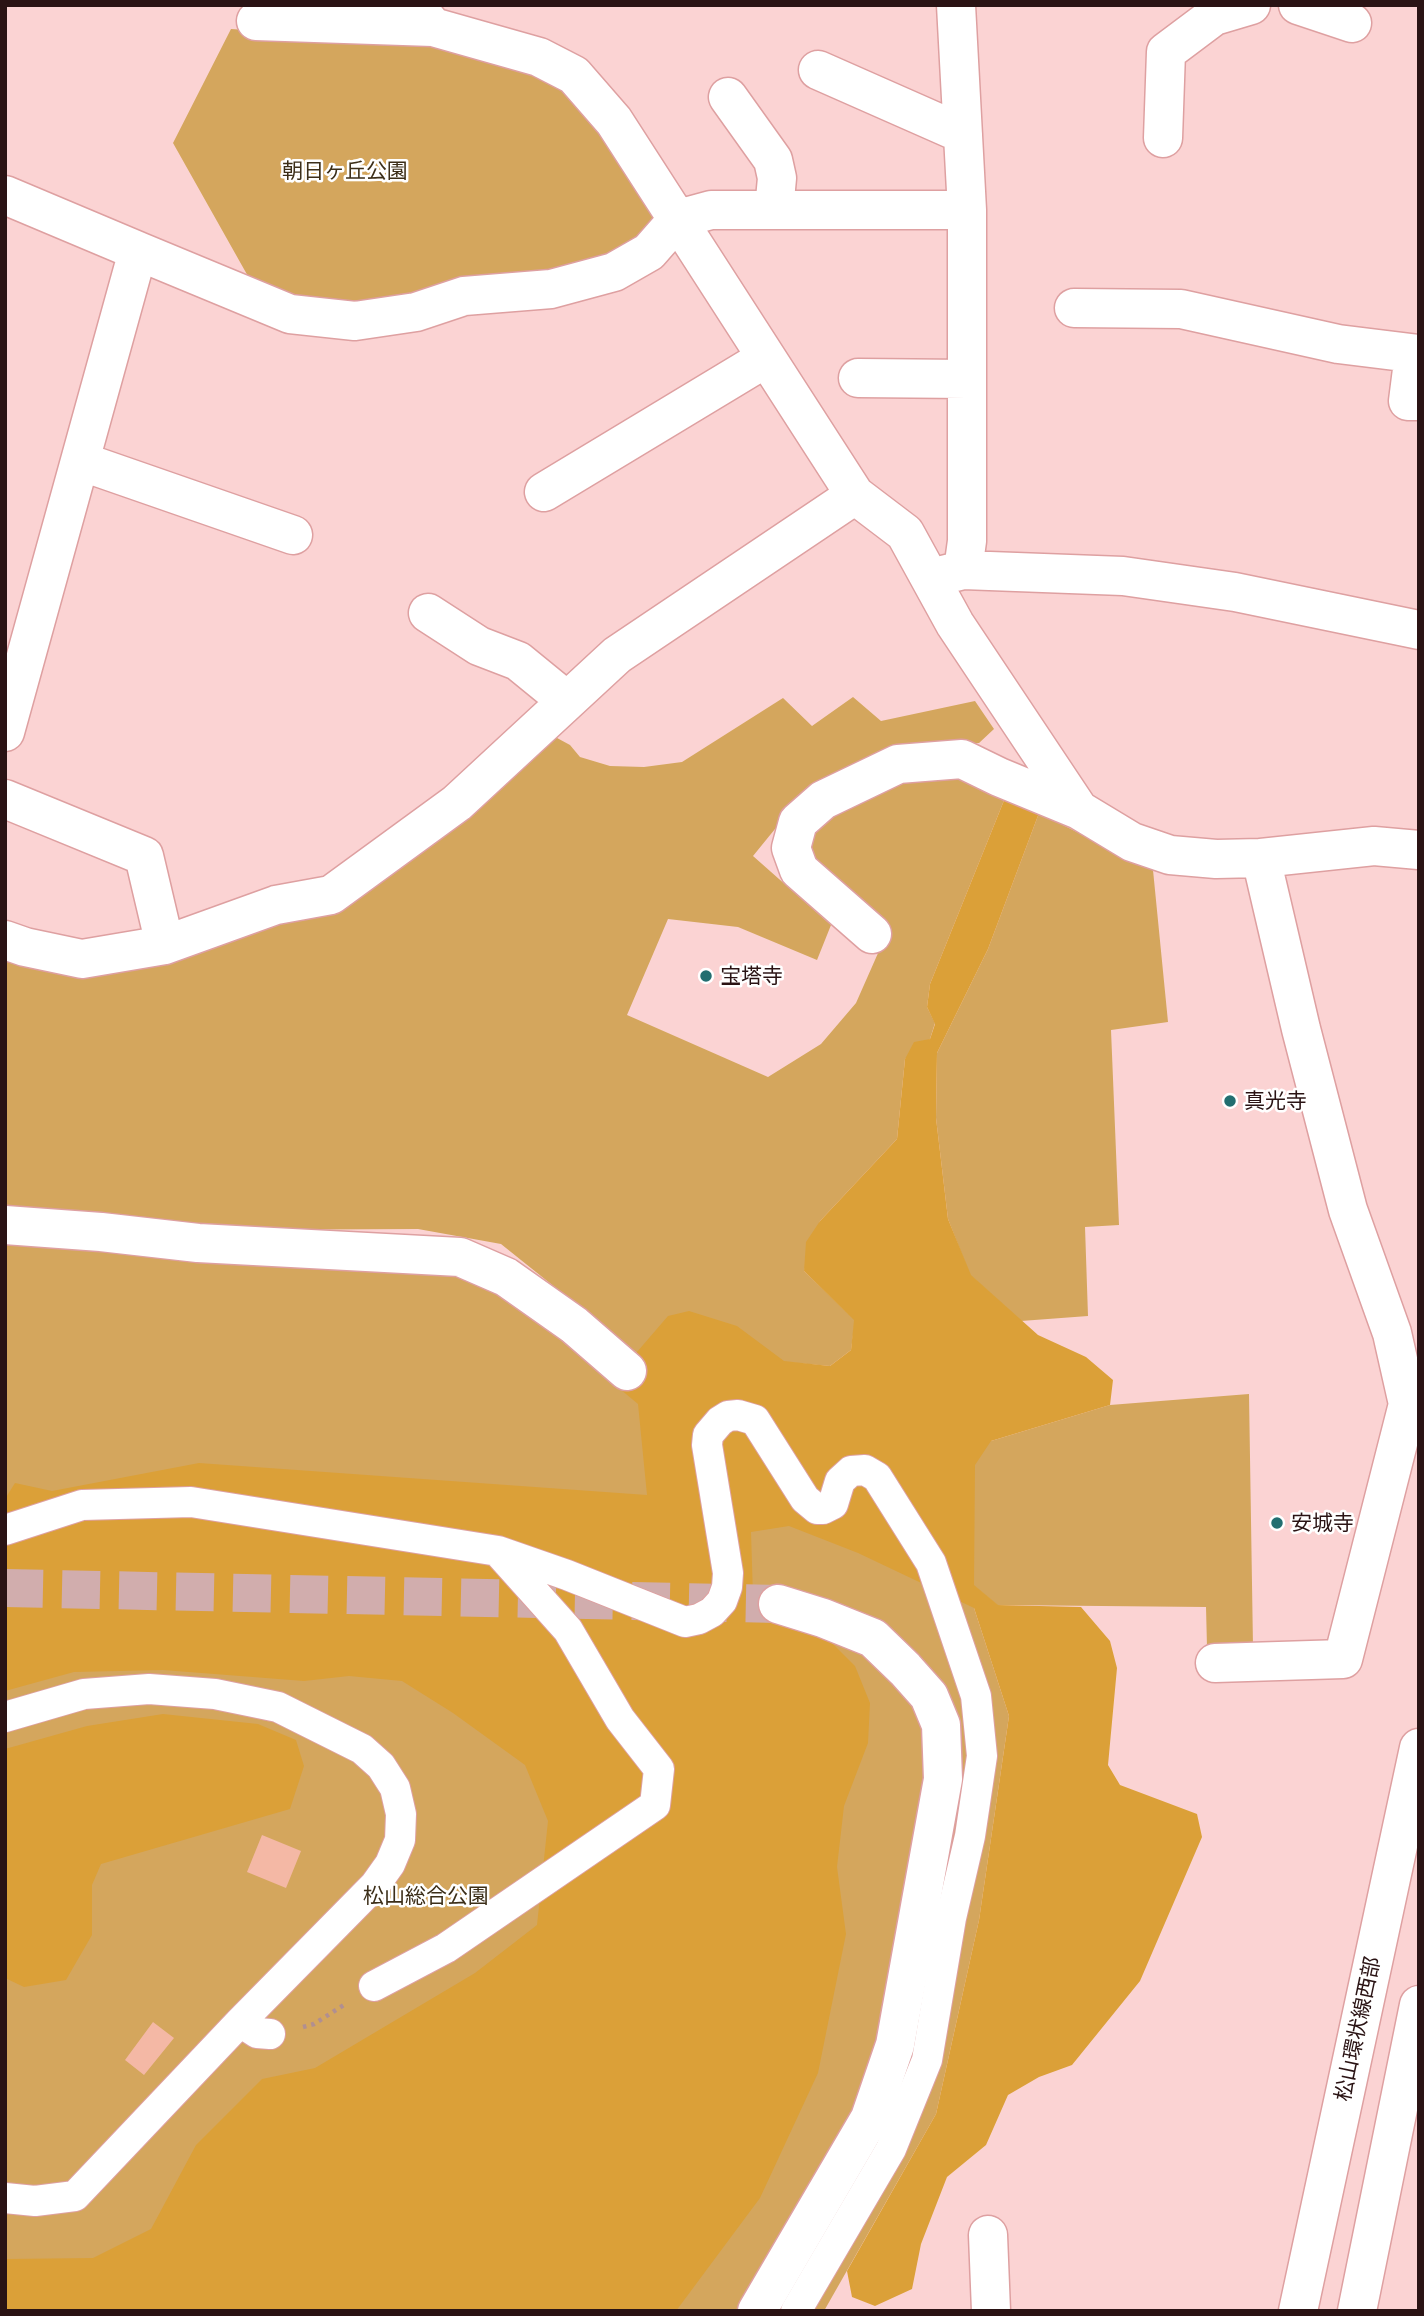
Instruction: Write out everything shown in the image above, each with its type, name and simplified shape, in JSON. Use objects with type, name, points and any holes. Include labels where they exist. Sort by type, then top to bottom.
[{"type":"street","points":[[946,574],[967,541],[967,210],[957,5]]},
{"type":"street","points":[[1163,138],[1166,52],[1214,16],[1251,5]]},
{"type":"street","points":[[1298,5],[1352,23]]},
{"type":"street","points":[[256,21],[424,16],[539,57],[573,75],[614,121],[855,495],[905,533],[946,574],[955,624],[1079,810]]},
{"type":"street","points":[[818,70],[963,134]]},
{"type":"street","points":[[728,97],[773,160],[777,178],[774,210]]},
{"type":"street","points":[[5,195],[290,314],[355,321],[416,312],[464,296],[551,289],[614,272],[649,252],[678,219],[710,210],[967,210]]},
{"type":"street","points":[[5,732],[138,251]]},
{"type":"street","points":[[1074,308],[1181,309],[1338,344],[1416,354],[1408,401],[1419,401]]},
{"type":"street","points":[[544,492],[766,358]]},
{"type":"street","points":[[858,378],[967,379]]},
{"type":"street","points":[[80,461],[293,535]]},
{"type":"street","points":[[5,940],[82,959],[165,945],[276,905],[331,895],[457,803],[617,655],[855,495]]},
{"type":"street","points":[[946,574],[1123,576],[1235,592],[1419,630]]},
{"type":"street","points":[[428,613],[479,646],[518,661],[567,701]]},
{"type":"street","points":[[872,934],[799,870],[791,848],[798,822],[823,800],[898,764],[962,759],[1079,810],[1132,842],[1170,855],[1216,859],[1261,858],[1374,846],[1419,850]]},
{"type":"street","points":[[5,799],[144,856],[165,945]]},
{"type":"street","points":[[1215,1663],[1343,1659],[1413,1407],[1392,1333],[1348,1210],[1301,1029],[1261,858]]},
{"type":"street","points":[[5,1224],[198,1243],[460,1257],[506,1277],[574,1325],[626,1371]]},
{"type":"street","points":[[5,1530],[82,1505],[191,1502],[498,1551],[685,1622],[712,1612],[725,1594],[728,1573],[707,1445],[708,1436],[720,1420],[738,1415],[755,1420],[812,1507],[823,1509],[833,1504],[841,1481],[851,1471],[857,1469],[871,1472],[881,1483],[931,1563],[976,1696],[982,1756],[970,1836],[951,1918],[927,2060],[891,2149],[796,2311]]},
{"type":"street","points":[[374,1986],[446,1948],[655,1805],[659,1769],[620,1719],[568,1629],[498,1551]]},
{"type":"street","points":[[757,2311],[870,2118],[895,2045],[943,1779],[941,1725],[929,1696],[905,1669],[873,1638],[778,1604]]},
{"type":"street","points":[[5,1717],[84,1694],[149,1689],[215,1694],[278,1707],[362,1749],[381,1766],[395,1788],[401,1814],[400,1840],[390,1864],[375,1885],[75,2196],[35,2201],[5,2198]]},
{"type":"street","name":"松山環状線西部","points":[[1297,2311],[1419,1748]]},
{"type":"street","points":[[1357,2311],[1419,2005]]},
{"type":"street","points":[[240,2022],[257,2033],[270,2034]]},
{"type":"street","points":[[988,2235],[991,2311]]},
{"type":"path","points":[[270,2034],[314,2024],[374,1986]]},
{"type":"green space","name":"朝日ヶ丘公園","points":[[231,29],[427,42],[542,72],[568,88],[664,215],[614,272],[362,308],[301,302],[249,278],[173,143]]},
{"type":"green space","name":"松山総合公園","points":[[853,697],[881,721],[975,701],[994,729],[979,743],[947,745],[788,813],[753,856],[831,925],[817,960],[738,927],[668,919],[627,1015],[768,1077],[821,1044],[856,1003],[890,926],[823,870],[807,844],[808,829],[909,775],[960,774],[1005,798],[930,984],[927,1007],[935,1023],[930,1039],[905,1059],[897,1139],[820,1221],[804,1271],[855,1320],[851,1350],[830,1366],[785,1362],[991,1441],[1110,1405],[1249,1394],[1253,1647],[1207,1647],[1206,1607],[997,1605],[974,1586],[974,1608],[1009,1716],[979,1920],[936,2114],[824,2311],[5,2311],[5,1236],[454,1273],[489,1281],[619,1388],[637,1353],[501,1244],[418,1229],[204,1230],[5,1214],[5,956],[239,933],[546,732],[570,745],[580,757],[610,766],[644,767],[682,762],[783,698],[812,726]]},
{"type":"green space","points":[[1039,813],[1153,870],[1168,1022],[1111,1030],[1119,1225],[1085,1227],[1088,1316],[1021,1321],[970,1275],[948,1219],[936,1118],[937,1053],[988,949]]},
{"type":"shaded area","points":[[1005,798],[1039,813],[988,949],[937,1053],[936,1118],[948,1219],[971,1275],[1038,1335],[1086,1357],[1113,1380],[1110,1405],[991,1441],[975,1465],[974,1585],[998,1605],[1081,1607],[1110,1641],[1117,1668],[1108,1765],[1120,1785],[1197,1814],[1202,1837],[1140,1981],[1072,2065],[1039,2077],[1008,2095],[986,2145],[947,2177],[921,2244],[912,2289],[875,2306],[852,2297],[847,2271],[936,2114],[979,1920],[1009,1716],[974,1608],[858,1553],[789,1526],[751,1532],[753,1596],[774,1611],[827,1638],[855,1666],[870,1703],[868,1743],[844,1806],[837,1867],[846,1934],[818,2073],[760,2198],[676,2311],[5,2311],[5,2259],[93,2258],[151,2229],[196,2145],[262,2079],[315,2068],[475,1973],[537,1925],[548,1821],[525,1765],[453,1713],[402,1681],[349,1676],[304,1681],[163,1670],[74,1672],[5,1691],[5,1499],[15,1483],[52,1491],[199,1463],[647,1495],[638,1404],[620,1389],[637,1352],[668,1316],[689,1311],[737,1326],[784,1361],[830,1366],[851,1350],[854,1320],[804,1271],[806,1242],[820,1221],[897,1139],[905,1059],[914,1042],[930,1039],[935,1024],[927,1007],[930,984]]},
{"type":"shaded area","points":[[163,1714],[258,1724],[296,1740],[304,1766],[290,1809],[101,1864],[92,1885],[92,1935],[66,1980],[24,1987],[5,1978],[5,1749],[87,1726]]},
{"type":"building","points":[[262,1835],[301,1851],[286,1888],[247,1872]]},
{"type":"building","points":[[153,2022],[174,2038],[144,2075],[125,2060]]},
{"type":"tunnel","points":[[5,1588],[778,1604]]},
{"type":"place","name":"宝塔寺","points":[[706,976]]},
{"type":"place","name":"真光寺","points":[[1230,1101]]},
{"type":"place","name":"安城寺","points":[[1277,1523]]}]
